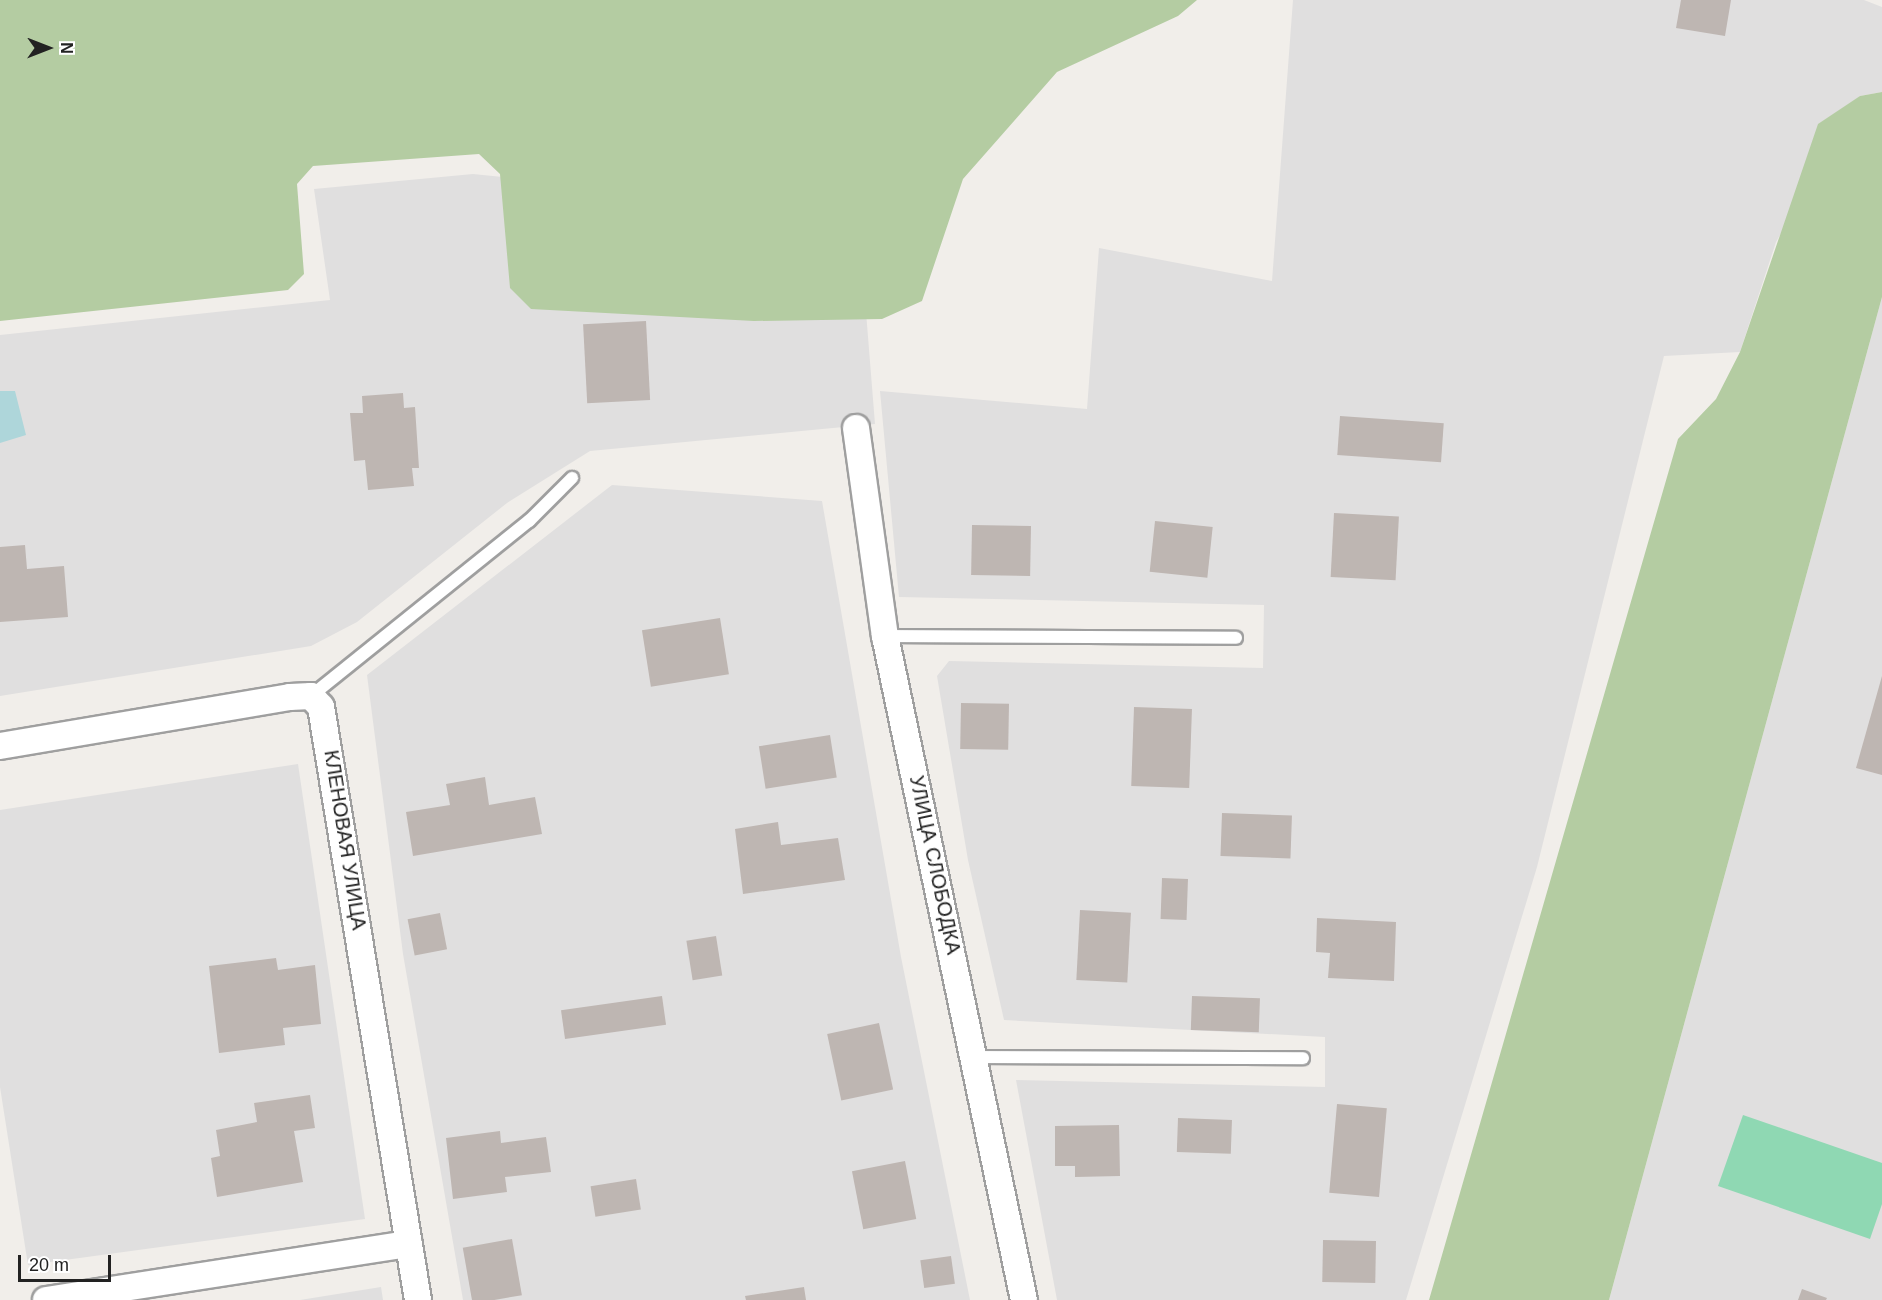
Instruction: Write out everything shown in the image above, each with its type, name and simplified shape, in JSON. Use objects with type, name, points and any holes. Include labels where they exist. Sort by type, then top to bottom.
[{"type":"street","name":"УЛИЦА СЛОБОДКА","points":[[856,428],[885,636],[977,1057],[1024,1300]]},
{"type":"street","points":[[0,746],[311,696]]},
{"type":"street","name":"КЛЕНОВАЯ УЛИЦА","points":[[311,696],[327,726],[418,1300]]},
{"type":"street","points":[[46,1300],[409,1244]]},
{"type":"lane","points":[[311,696],[529,521],[572,477]]},
{"type":"lane","points":[[885,636],[1236,638]]},
{"type":"lane","points":[[977,1057],[1303,1058]]},
{"type":"shaded area","points":[[1293,0],[1864,0],[1882,7],[1882,92],[1860,96],[1776,242],[1740,352],[1664,356],[1537,867],[1406,1300],[1057,1300],[1016,1080],[1325,1087],[1325,1037],[1004,1020],[968,860],[937,676],[949,661],[1263,668],[1264,605],[899,597],[880,391],[1087,409],[1099,248],[1272,281]]},
{"type":"shaded area","points":[[473,174],[858,212],[875,424],[590,451],[507,503],[357,622],[311,646],[0,696],[0,335],[330,300],[314,189]]},
{"type":"shaded area","points":[[1882,297],[1882,1300],[1609,1300]]},
{"type":"shaded area","points":[[612,485],[822,501],[901,957],[970,1300],[463,1300],[403,954],[367,675]]},
{"type":"shaded area","points":[[298,764],[365,1219],[28,1265],[0,1087],[0,810]]},
{"type":"shaded area","points":[[381,1287],[383,1300],[300,1300]]},
{"type":"green space","points":[[0,0],[1197,0],[1178,16],[1057,72],[963,179],[922,301],[882,319],[754,321],[531,309],[510,288],[500,174],[479,154],[313,166],[297,184],[304,274],[288,290],[0,321]]},
{"type":"green space","points":[[1882,92],[1882,297],[1609,1300],[1429,1300],[1678,439],[1716,399],[1740,352],[1818,124],[1860,96]]},
{"type":"green space","points":[[1743,1115],[1882,1163],[1882,1204],[1870,1239],[1718,1186]]},
{"type":"water","points":[[0,391],[15,391],[26,435],[0,443]]},
{"type":"building","points":[[1681,0],[1731,0],[1725,36],[1676,28]]},
{"type":"building","points":[[646,321],[650,400],[587,403],[583,324]]},
{"type":"building","points":[[403,393],[404,408],[415,407],[419,468],[412,468],[414,486],[368,490],[365,460],[354,461],[350,413],[363,413],[362,396]]},
{"type":"building","points":[[1340,416],[1444,423],[1441,462],[1337,455]]},
{"type":"building","points":[[1334,513],[1399,516],[1396,580],[1331,577]]},
{"type":"building","points":[[1155,521],[1213,527],[1207,578],[1150,572]]},
{"type":"building","points":[[972,525],[1031,526],[1030,576],[971,575]]},
{"type":"building","points":[[25,545],[27,569],[64,566],[68,617],[0,622],[0,547]]},
{"type":"building","points":[[720,618],[729,674],[651,687],[642,630]]},
{"type":"building","points":[[1882,676],[1882,775],[1856,768]]},
{"type":"building","points":[[961,703],[1009,704],[1008,750],[960,749]]},
{"type":"building","points":[[1134,707],[1192,709],[1189,788],[1131,786]]},
{"type":"building","points":[[830,735],[837,777],[766,789],[759,746]]},
{"type":"building","points":[[485,777],[489,805],[535,797],[542,834],[413,856],[406,812],[450,805],[446,784]]},
{"type":"building","points":[[1222,813],[1292,815],[1290,858],[1220,856]]},
{"type":"building","points":[[778,822],[781,845],[838,838],[845,880],[743,894],[735,829]]},
{"type":"building","points":[[1162,878],[1188,879],[1187,920],[1161,919]]},
{"type":"building","points":[[1080,910],[1131,913],[1127,983],[1076,980]]},
{"type":"building","points":[[440,913],[447,949],[415,956],[408,919]]},
{"type":"building","points":[[1317,918],[1396,922],[1394,981],[1328,978],[1330,953],[1316,952]]},
{"type":"building","points":[[716,936],[722,976],[693,980],[686,941]]},
{"type":"building","points":[[276,958],[278,970],[315,965],[321,1024],[283,1028],[285,1045],[219,1053],[209,966]]},
{"type":"building","points":[[662,996],[666,1025],[565,1039],[561,1010]]},
{"type":"building","points":[[1192,996],[1260,998],[1259,1032],[1191,1030]]},
{"type":"building","points":[[879,1023],[893,1090],[841,1101],[827,1034]]},
{"type":"building","points":[[310,1095],[315,1128],[294,1131],[303,1182],[217,1197],[211,1158],[220,1156],[216,1130],[257,1122],[254,1103]]},
{"type":"building","points":[[1337,1104],[1387,1108],[1379,1197],[1329,1193]]},
{"type":"building","points":[[1178,1118],[1232,1120],[1231,1154],[1177,1152]]},
{"type":"building","points":[[1119,1125],[1120,1176],[1075,1177],[1075,1166],[1055,1166],[1055,1126]]},
{"type":"building","points":[[500,1131],[501,1143],[546,1137],[551,1172],[505,1177],[507,1192],[453,1199],[446,1138]]},
{"type":"building","points":[[905,1161],[916,1219],[863,1229],[852,1171]]},
{"type":"building","points":[[636,1179],[641,1210],[595,1217],[591,1186]]},
{"type":"building","points":[[512,1239],[522,1295],[494,1300],[472,1300],[463,1248]]},
{"type":"building","points":[[1323,1240],[1376,1241],[1375,1283],[1322,1282]]},
{"type":"building","points":[[951,1256],[955,1284],[924,1288],[920,1260]]},
{"type":"building","points":[[804,1287],[806,1300],[746,1300],[745,1296]]},
{"type":"building","points":[[1802,1289],[1827,1298],[1826,1300],[1798,1300]]}]
